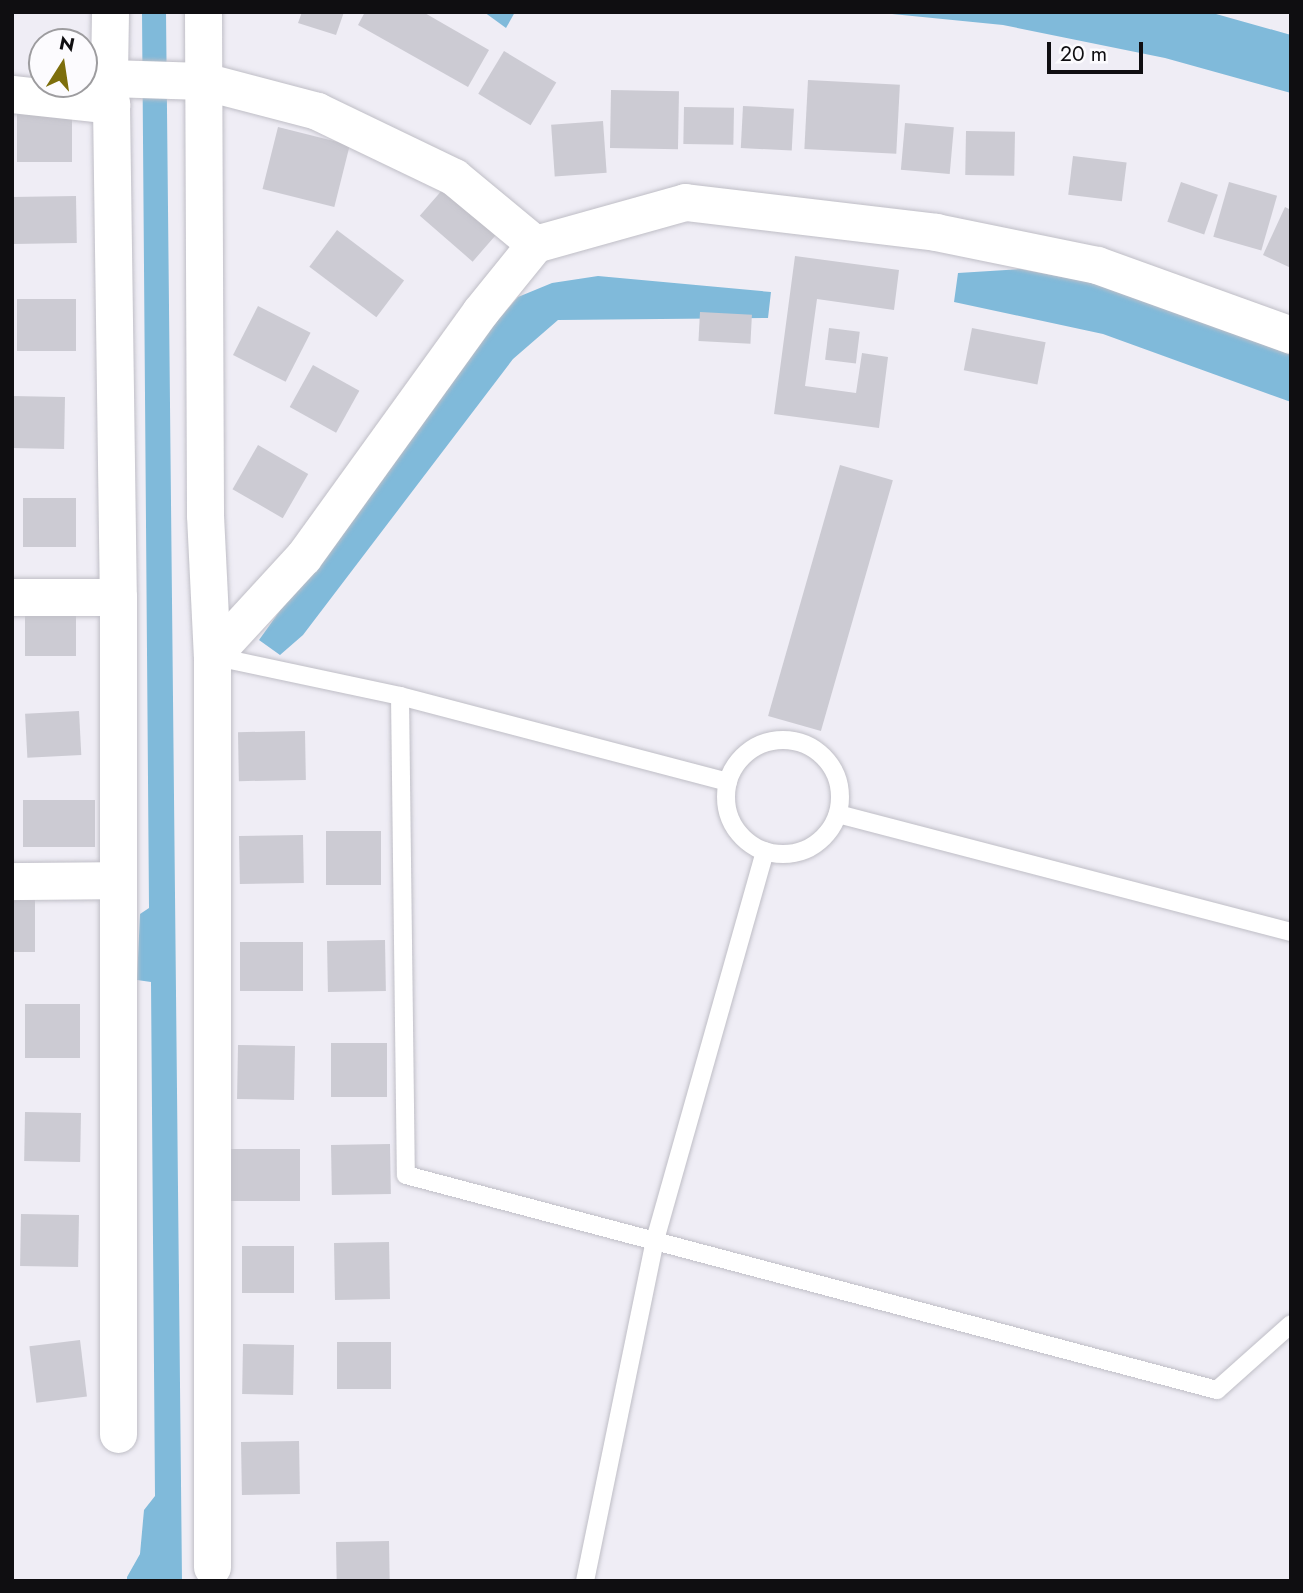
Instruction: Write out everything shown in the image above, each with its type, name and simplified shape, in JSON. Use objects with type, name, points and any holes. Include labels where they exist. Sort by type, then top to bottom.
[{"type":"street","points":[[110,12],[115,87],[118,597],[118,1434]]},
{"type":"street","points":[[203,12],[193,80],[205,515],[212,656],[212,1567]]},
{"type":"street","points":[[12,94],[193,80],[317,111],[454,177],[535,244]]},
{"type":"street","points":[[212,656],[303,557],[480,312],[535,244],[685,202],[923,230],[1097,265],[1291,334]]},
{"type":"street","points":[[12,597],[118,597]]},
{"type":"street","points":[[12,881],[117,880]]},
{"type":"lane","points":[[212,656],[400,696],[727,782]]},
{"type":"lane","points":[[400,696],[406,1175],[1217,1390],[1291,1324]]},
{"type":"lane","points":[[777,740],[799,742],[819,752],[834,769],[840,791],[838,814],[827,834],[810,847],[788,854],[765,851],[746,840],[733,824],[726,803],[727,782],[738,761],[755,747],[777,740]]},
{"type":"lane","points":[[838,814],[1291,932]]},
{"type":"lane","points":[[585,1581],[655,1240],[765,851]]},
{"type":"water","points":[[142,12],[166,12],[182,1581],[127,1581],[140,1554],[144,1510],[155,1496],[151,982],[137,980],[140,914],[149,908]]},
{"type":"water","points":[[484,12],[515,12],[506,28]]},
{"type":"water","points":[[872,12],[1209,12],[1291,35],[1291,93],[1165,58],[1003,25]]},
{"type":"water","points":[[1020,269],[1110,286],[1291,355],[1291,402],[1103,334],[954,302],[958,273]]},
{"type":"water","points":[[598,276],[771,292],[768,318],[558,320],[513,359],[303,635],[280,655],[259,640],[440,387],[518,297],[552,283]]},
{"type":"building","points":[[302,12],[344,12],[336,35],[298,23]]},
{"type":"building","points":[[365,12],[423,12],[489,50],[468,87],[358,25]]},
{"type":"building","points":[[504,51],[556,82],[531,125],[478,94]]},
{"type":"building","points":[[808,80],[900,85],[896,154],[804,149]]},
{"type":"building","points":[[611,90],[679,91],[678,149],[610,148]]},
{"type":"building","points":[[743,106],[794,109],[792,151],[741,148]]},
{"type":"building","points":[[684,107],[734,108],[733,145],[683,144]]},
{"type":"building","points":[[17,108],[72,108],[72,162],[17,162]]},
{"type":"building","points":[[603,121],[607,173],[555,177],[551,125]]},
{"type":"building","points":[[905,123],[954,127],[950,174],[901,170]]},
{"type":"building","points":[[278,127],[350,145],[334,207],[263,189]]},
{"type":"building","points":[[966,131],[1015,132],[1014,176],[965,175]]},
{"type":"building","points":[[1073,156],[1127,163],[1122,201],[1068,195]]},
{"type":"building","points":[[450,181],[503,227],[473,262],[420,216]]},
{"type":"building","points":[[1181,182],[1218,195],[1204,234],[1167,222]]},
{"type":"building","points":[[1229,182],[1277,196],[1261,251],[1213,237]]},
{"type":"building","points":[[76,196],[77,243],[13,244],[12,197]]},
{"type":"building","points":[[1285,207],[1291,210],[1291,268],[1263,255]]},
{"type":"building","points":[[337,230],[404,281],[376,317],[309,267]]},
{"type":"building","points":[[795,256],[899,270],[894,310],[817,299],[805,386],[856,393],[862,353],[888,357],[879,428],[774,414]]},
{"type":"building","points":[[17,299],[76,299],[76,351],[17,351]]},
{"type":"building","points":[[258,306],[311,333],[286,382],[233,355]]},
{"type":"building","points":[[700,312],[752,315],[750,344],[698,341]]},
{"type":"building","points":[[829,328],[860,332],[856,364],[825,360]]},
{"type":"building","points":[[972,328],[1046,342],[1037,385],[964,370]]},
{"type":"building","points":[[313,365],[359,391],[336,433],[290,407]]},
{"type":"building","points":[[12,396],[65,397],[64,449],[12,448]]},
{"type":"building","points":[[258,445],[308,474],[283,518],[233,489]]},
{"type":"building","points":[[840,465],[893,480],[821,731],[768,716]]},
{"type":"building","points":[[23,498],[76,498],[76,547],[23,547]]},
{"type":"building","points":[[25,607],[76,607],[76,656],[25,656]]},
{"type":"building","points":[[79,711],[81,755],[27,758],[25,714]]},
{"type":"building","points":[[305,731],[306,780],[239,781],[238,732]]},
{"type":"building","points":[[23,800],[95,800],[95,847],[23,847]]},
{"type":"building","points":[[326,831],[381,831],[381,885],[326,885]]},
{"type":"building","points":[[303,835],[304,883],[240,884],[239,836]]},
{"type":"building","points":[[12,897],[35,897],[35,952],[12,952]]},
{"type":"building","points":[[385,940],[386,991],[328,992],[327,941]]},
{"type":"building","points":[[240,942],[303,942],[303,991],[240,991]]},
{"type":"building","points":[[25,1004],[80,1004],[80,1058],[25,1058]]},
{"type":"building","points":[[331,1043],[387,1043],[387,1097],[331,1097]]},
{"type":"building","points":[[238,1045],[295,1046],[294,1100],[237,1099]]},
{"type":"building","points":[[25,1112],[81,1113],[80,1162],[24,1161]]},
{"type":"building","points":[[390,1144],[391,1194],[332,1195],[331,1145]]},
{"type":"building","points":[[231,1149],[300,1149],[300,1201],[231,1201]]},
{"type":"building","points":[[21,1214],[79,1215],[78,1267],[20,1266]]},
{"type":"building","points":[[389,1242],[390,1299],[335,1300],[334,1243]]},
{"type":"building","points":[[242,1246],[294,1246],[294,1293],[242,1293]]},
{"type":"building","points":[[80,1340],[87,1397],[36,1403],[29,1346]]},
{"type":"building","points":[[337,1342],[391,1342],[391,1389],[337,1389]]},
{"type":"building","points":[[243,1344],[294,1345],[293,1395],[242,1394]]},
{"type":"building","points":[[299,1441],[300,1494],[242,1495],[241,1442]]},
{"type":"building","points":[[389,1541],[390,1581],[337,1581],[336,1542]]}]
